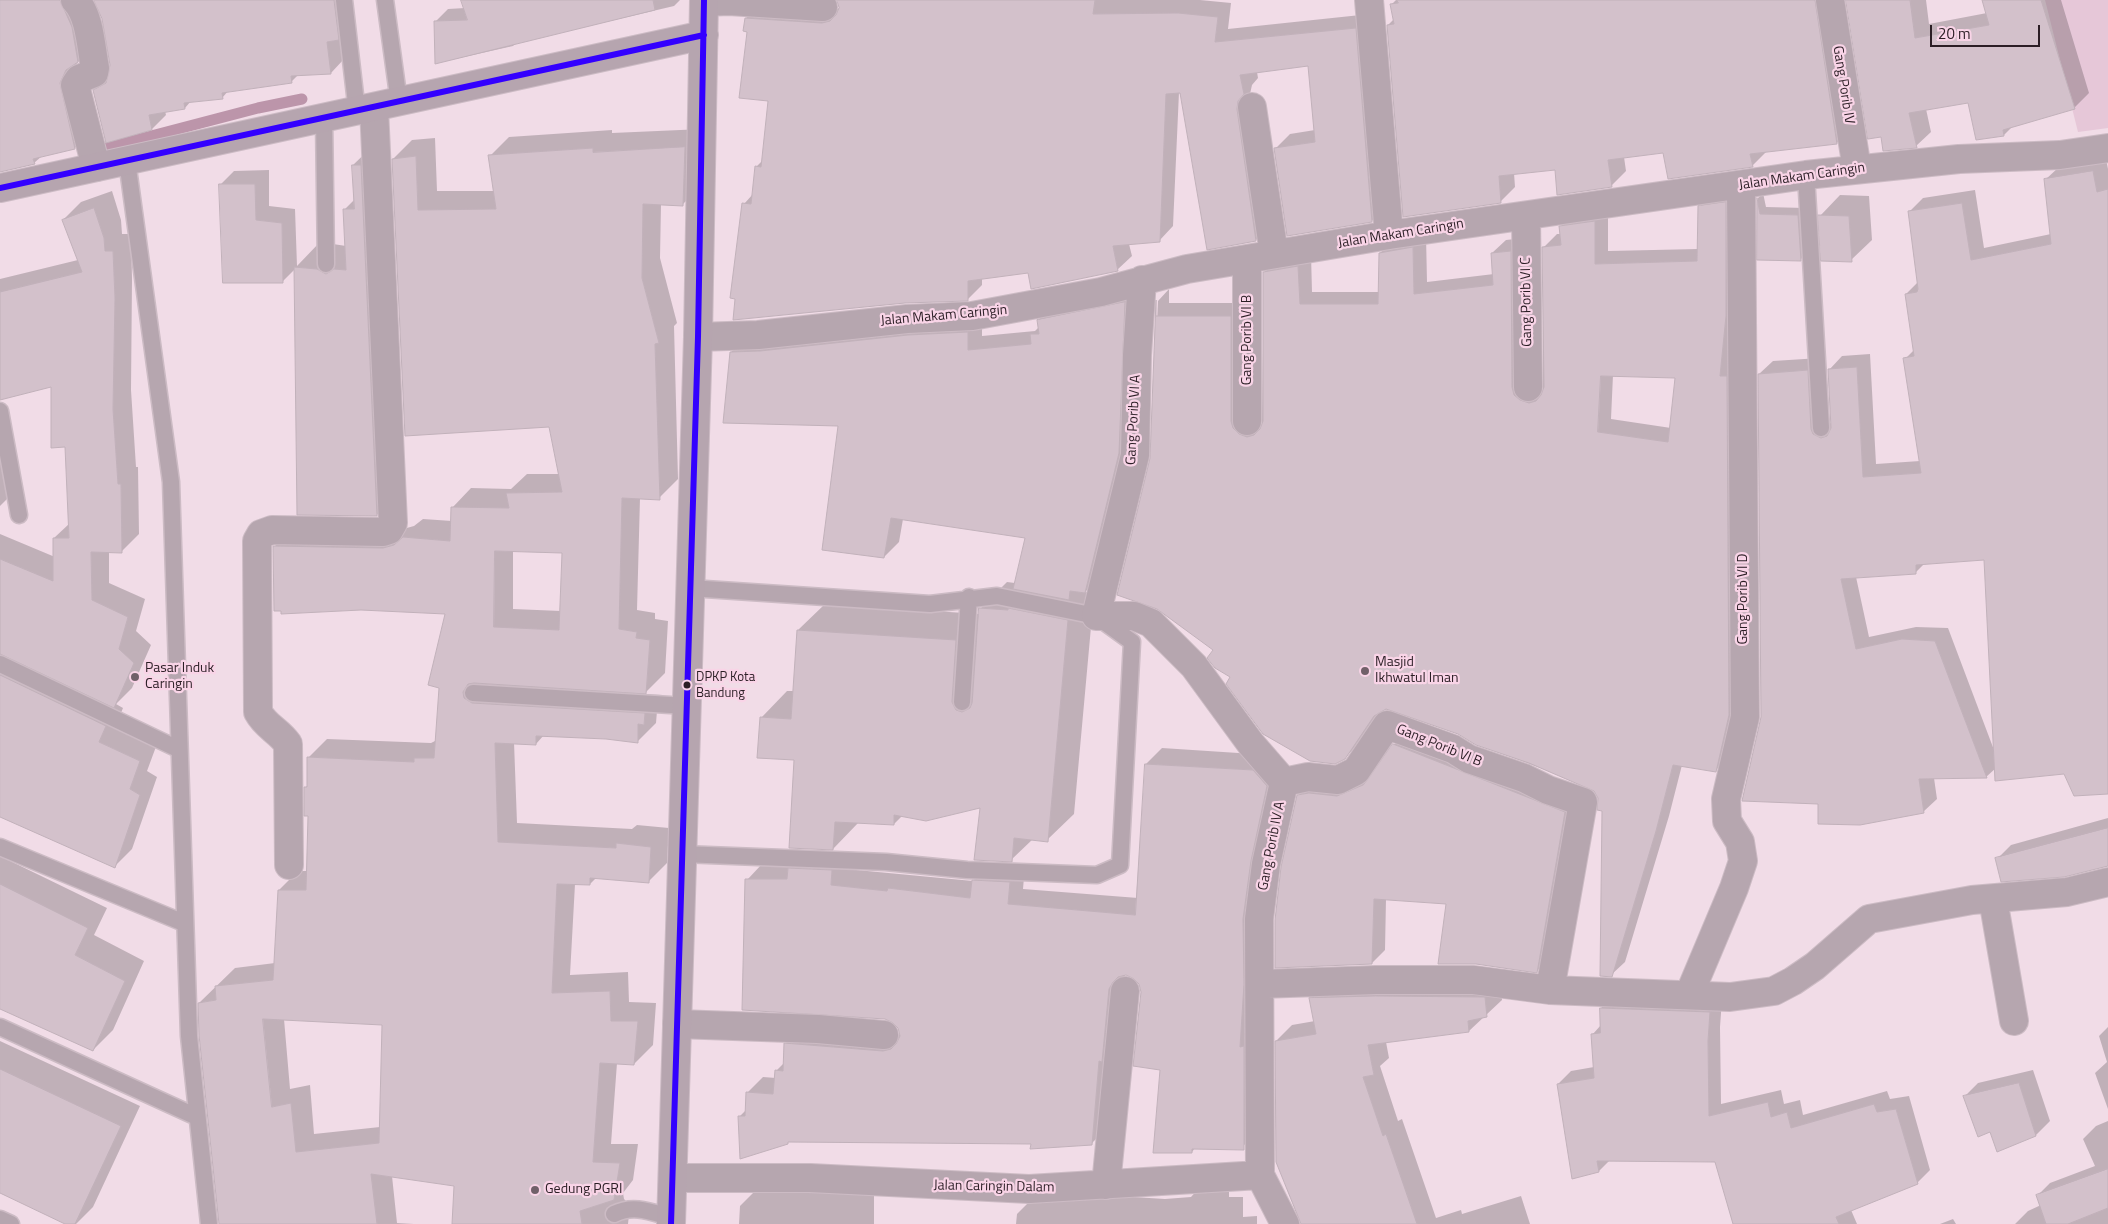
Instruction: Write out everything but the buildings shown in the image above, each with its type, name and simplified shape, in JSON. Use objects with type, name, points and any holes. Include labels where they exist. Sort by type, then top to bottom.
[{"type":"main road","points":[[671,1221],[698,337],[704,1]]},
{"type":"main road","points":[[0,188],[704,36]]},
{"type":"street","points":[[75,0],[85,17],[95,68],[94,73],[79,80],[75,85],[96,167]]},
{"type":"street","points":[[1369,0],[1388,235]]},
{"type":"street","name":"Gang Porib IV","points":[[1830,0],[1857,169]]},
{"type":"street","points":[[704,1],[824,7]]},
{"type":"street","points":[[289,865],[288,744],[275,729],[264,723],[258,712],[257,541],[261,534],[272,530],[383,532],[389,530],[393,523],[377,107]]},
{"type":"street","points":[[1252,108],[1274,254]]},
{"type":"street","name":"Jalan Makam Caringin","points":[[698,337],[758,334],[907,319],[972,316],[1037,305],[1188,269],[1388,235],[1741,186],[1806,175],[1959,159],[2060,155],[2108,148]]},
{"type":"street","name":"Gang Porib VI D","points":[[1689,995],[1734,888],[1743,861],[1740,842],[1727,821],[1726,799],[1745,717],[1741,186]]},
{"type":"street","name":"Gang Porib VI C","points":[[1526,216],[1528,387]]},
{"type":"street","name":"Gang Porib VI B","points":[[1246,258],[1247,421]]},
{"type":"street","name":"Gang Porib VI A","points":[[1096,616],[1135,455],[1137,355],[1142,280]]},
{"type":"street","name":"Gang Porib IV A","points":[[1096,616],[1134,616],[1151,624],[1194,666],[1251,744],[1284,782],[1265,873],[1259,919],[1260,1175]]},
{"type":"street","name":"Gang Porib VI B","points":[[1284,782],[1308,777],[1338,780],[1356,771],[1387,726],[1453,749],[1469,759],[1524,778],[1548,790],[1583,802],[1550,990]]},
{"type":"street","points":[[1260,984],[1386,980],[1474,980],[1550,990],[1730,997],[1774,991],[1814,966],[1868,919],[1972,900],[2066,892],[2108,882]]},
{"type":"street","points":[[1992,899],[2014,1021]]},
{"type":"street","points":[[1106,1185],[1125,991]]},
{"type":"street","points":[[677,1024],[818,1029],[884,1035]]},
{"type":"street","points":[[1260,1175],[1285,1224]]},
{"type":"street","name":"Jalan Caringin Dalam","points":[[673,1178],[810,1178],[1029,1189],[1260,1175]]},
{"type":"lane","points":[[344,0],[377,107]]},
{"type":"lane","points":[[377,107],[385,0]]},
{"type":"lane","points":[[324,118],[326,264]]},
{"type":"lane","points":[[127,161],[170,482],[189,1036],[209,1224]]},
{"type":"lane","points":[[1806,175],[1821,428]]},
{"type":"lane","points":[[0,411],[19,515]]},
{"type":"lane","points":[[682,854],[886,862],[967,870],[1097,874],[1120,865],[1132,642],[1096,616],[997,596],[930,604],[690,588]]},
{"type":"lane","points":[[962,702],[969,598]]},
{"type":"lane","points":[[0,664],[178,749]]},
{"type":"lane","points":[[474,693],[687,706]]},
{"type":"lane","points":[[0,846],[184,923]]},
{"type":"lane","points":[[0,1027],[197,1117]]},
{"type":"lane","points":[[614,1214],[626,1208],[635,1208],[671,1221]]},
{"type":"lane","points":[[0,1219],[11,1224]]},
{"type":"shaded area","points":[[2045,0],[2108,0],[2108,128],[2078,132]]},
{"type":"waterway","points":[[94,151],[258,108],[302,99]]},
{"type":"transit line","points":[[671,1224],[698,337],[704,0]]},
{"type":"transit line","points":[[0,188],[704,35]]},
{"type":"place","name":"Masjid Ikhwatul Iman","points":[[1365,671]]},
{"type":"place","name":"Pasar Induk Caringin","points":[[135,677]]},
{"type":"place","name":"DPKP Kota Bandung","points":[[687,685]]},
{"type":"place","name":"Gedung PGRI","points":[[535,1190]]}]
